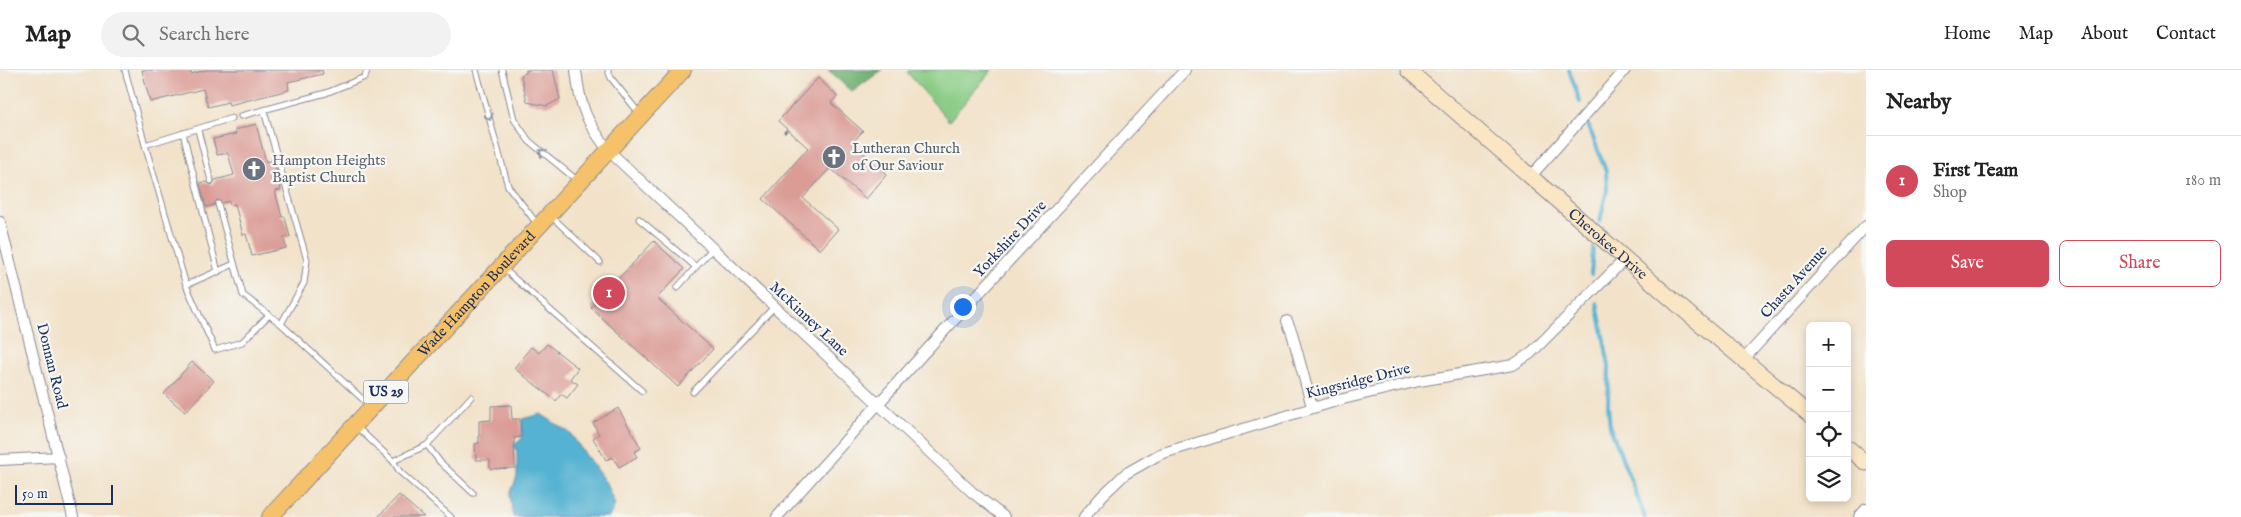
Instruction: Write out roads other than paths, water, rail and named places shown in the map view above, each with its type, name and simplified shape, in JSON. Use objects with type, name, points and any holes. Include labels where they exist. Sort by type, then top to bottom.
[{"type":"main road","name":"Wade Hampton Boulevard","points":[[270,517],[683,70]]},
{"type":"street","name":"McKinney Lane","points":[[576,70],[580,102],[590,125],[609,151],[972,492],[1004,517]]},
{"type":"street","name":"Yorkshire Drive","points":[[777,517],[1184,70]]},
{"type":"street","name":"Cherokee Drive","points":[[1408,70],[1806,412]]},
{"type":"street","points":[[1531,176],[1625,70]]},
{"type":"street","name":"Donnan Road","points":[[0,222],[73,517]]},
{"type":"street","name":"Chasta Avenue","points":[[1744,359],[1866,226]]},
{"type":"street","name":"Kingsridge Drive","points":[[1084,517],[1125,474],[1147,460],[1190,443],[1312,407],[1419,381],[1500,369],[1513,365],[1531,353],[1626,258]]},
{"type":"street","points":[[1287,321],[1312,407]]},
{"type":"street","points":[[1851,450],[1866,463]]},
{"type":"street","points":[[0,460],[59,457]]},
{"type":"street","points":[[1859,517],[1866,509]]},
{"type":"lane","points":[[125,70],[186,284],[215,350],[242,342],[269,315]]},
{"type":"lane","points":[[241,116],[326,93],[365,77],[367,70]]},
{"type":"lane","points":[[476,70],[508,186],[545,221],[600,262]]},
{"type":"lane","points":[[502,70],[514,119],[529,141],[580,183]]},
{"type":"lane","points":[[608,70],[611,78],[641,116]]},
{"type":"lane","points":[[264,110],[307,260],[304,283],[281,324]]},
{"type":"lane","points":[[145,145],[232,118]]},
{"type":"lane","points":[[198,130],[211,181]]},
{"type":"lane","points":[[183,133],[218,272]]},
{"type":"lane","points":[[218,204],[243,295],[281,324],[372,407]]},
{"type":"lane","points":[[639,219],[696,267]]},
{"type":"lane","points":[[677,288],[712,249]]},
{"type":"lane","points":[[186,284],[234,264]]},
{"type":"lane","points":[[502,267],[642,391]]},
{"type":"lane","points":[[694,392],[774,307]]},
{"type":"lane","points":[[393,461],[427,445],[471,398]]},
{"type":"lane","points":[[355,425],[393,461],[400,472],[451,517]]},
{"type":"lane","points":[[427,445],[440,462],[473,493]]},
{"type":"water","points":[[541,414],[570,433],[606,483],[615,505],[609,517],[513,517],[510,494],[517,477],[517,451],[514,445],[522,439],[522,419]]},
{"type":"waterway","points":[[1569,70],[1580,102]]},
{"type":"waterway","points":[[1587,122],[1606,171],[1607,190],[1600,221]]},
{"type":"waterway","points":[[1591,274],[1593,249]]},
{"type":"waterway","points":[[1597,303],[1609,366],[1608,406],[1610,427],[1645,517]]},
{"type":"place","name":"Lutheran Church of Our Saviour","points":[[834,157]]},
{"type":"place","name":"Hampton Heights Baptist Church","points":[[254,169]]},
{"type":"place","name":"First Team","points":[[609,293]]}]
